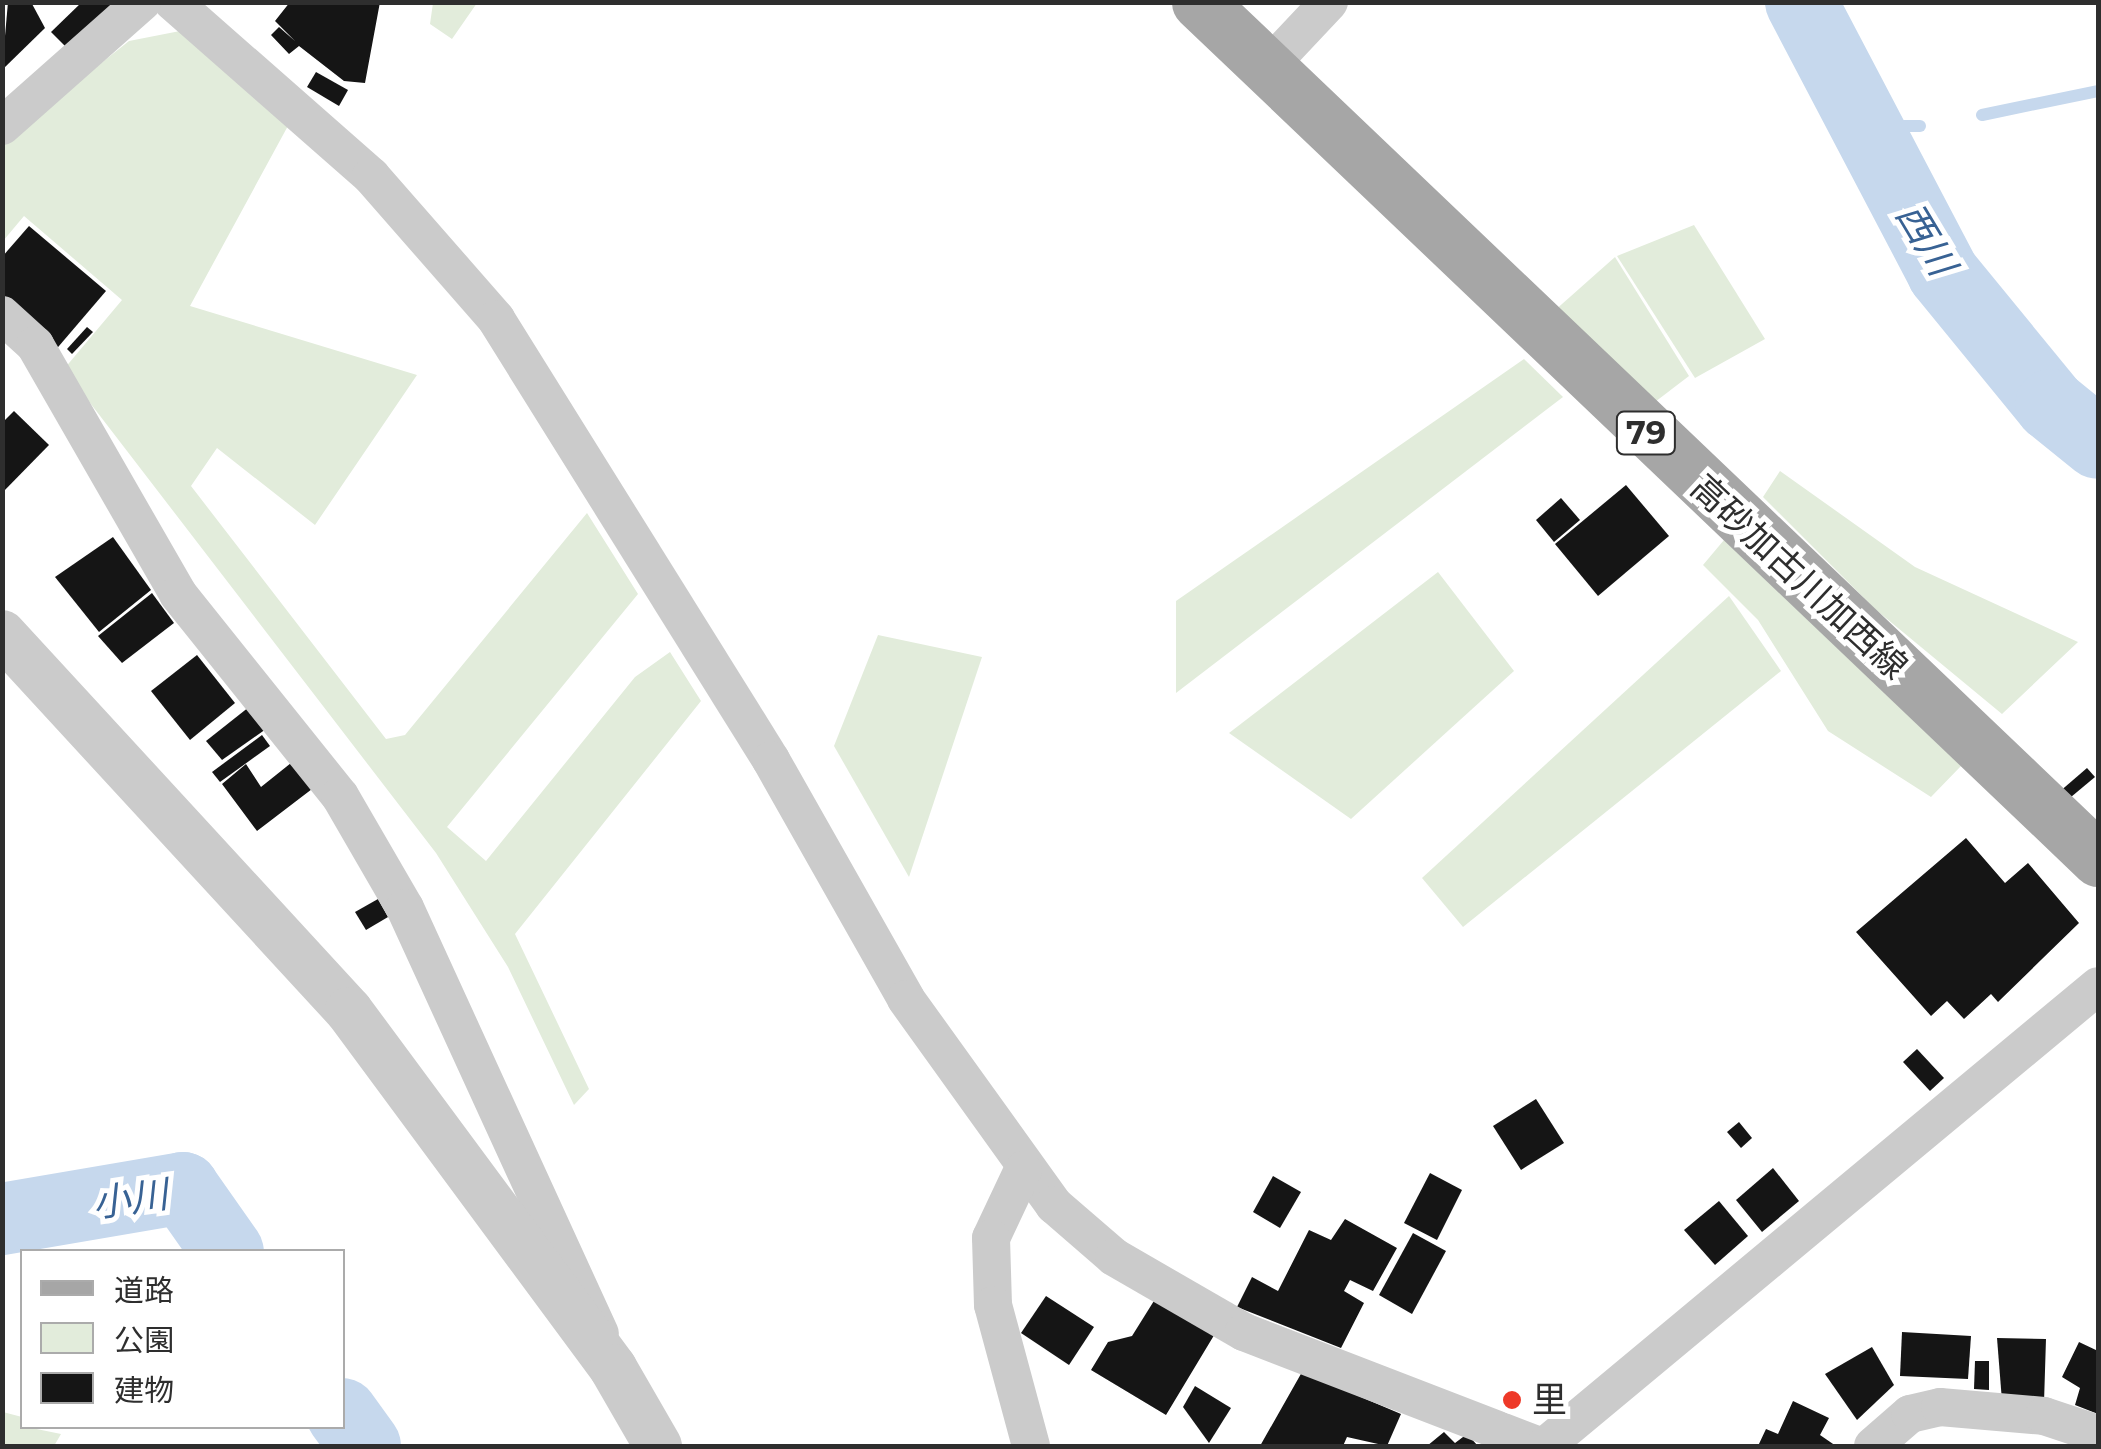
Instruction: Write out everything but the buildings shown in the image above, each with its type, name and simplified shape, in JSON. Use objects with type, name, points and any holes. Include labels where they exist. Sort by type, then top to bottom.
[{"type":"main road","name":"高砂加古川加西線","points":[[1200,2],[2098,858]]},
{"type":"street","points":[[2,126],[142,2]]},
{"type":"street","points":[[173,2],[371,176],[496,319],[771,760],[906,999],[1023,1170],[1114,1257],[1244,1332],[1542,1446],[2098,986]]},
{"type":"street","points":[[1268,67],[1330,2]]},
{"type":"street","points":[[2,315],[35,345],[178,594],[340,796],[396,892],[576,1269],[612,1368]]},
{"type":"street","points":[[2,634],[349,1010],[612,1368],[658,1446]]},
{"type":"street","points":[[1023,1170],[991,1238],[996,1322],[1030,1446]]},
{"type":"street","points":[[1873,1446],[1910,1414],[1940,1408],[2044,1416],[2098,1434]]},
{"type":"green space","points":[[433,2],[477,3],[452,39],[430,24]]},
{"type":"green space","points":[[180,31],[289,124],[190,306],[417,375],[315,525],[217,448],[191,486],[386,739],[405,735],[587,513],[638,594],[447,827],[486,861],[635,677],[670,652],[701,701],[515,934],[589,1089],[574,1105],[508,967],[436,853],[64,369],[122,300],[24,216],[3,241],[3,141],[129,41]]},
{"type":"green space","points":[[1694,225],[1765,339],[1695,378],[1617,256]]},
{"type":"green space","points":[[1615,257],[1689,376],[1651,405],[1553,312]]},
{"type":"green space","points":[[1524,359],[1563,397],[1176,693],[1176,601]]},
{"type":"green space","points":[[1780,471],[1915,567],[2078,642],[2002,714],[1875,609],[1763,497]]},
{"type":"green space","points":[[1724,540],[1961,766],[1931,797],[1828,731],[1758,620],[1703,565]]},
{"type":"green space","points":[[1438,572],[1514,671],[1351,819],[1229,733]]},
{"type":"green space","points":[[1729,596],[1781,671],[1463,927],[1422,878]]},
{"type":"green space","points":[[878,635],[982,657],[909,877],[834,746]]},
{"type":"green space","points":[[3,1412],[20,1416],[20,1429],[61,1434],[54,1446],[3,1446]]},
{"type":"waterway","name":"西川","points":[[1801,2],[1943,273],[2051,405],[2098,443]]},
{"type":"waterway","points":[[1982,115],[2098,91]]},
{"type":"waterway","points":[[1860,126],[1920,126]]},
{"type":"waterway","name":"小川","points":[[2,1219],[183,1188],[226,1249]]},
{"type":"waterway","name":"小川","points":[[345,1418],[365,1446]]},
{"type":"place","name":"里","points":[[1512,1400]]}]
